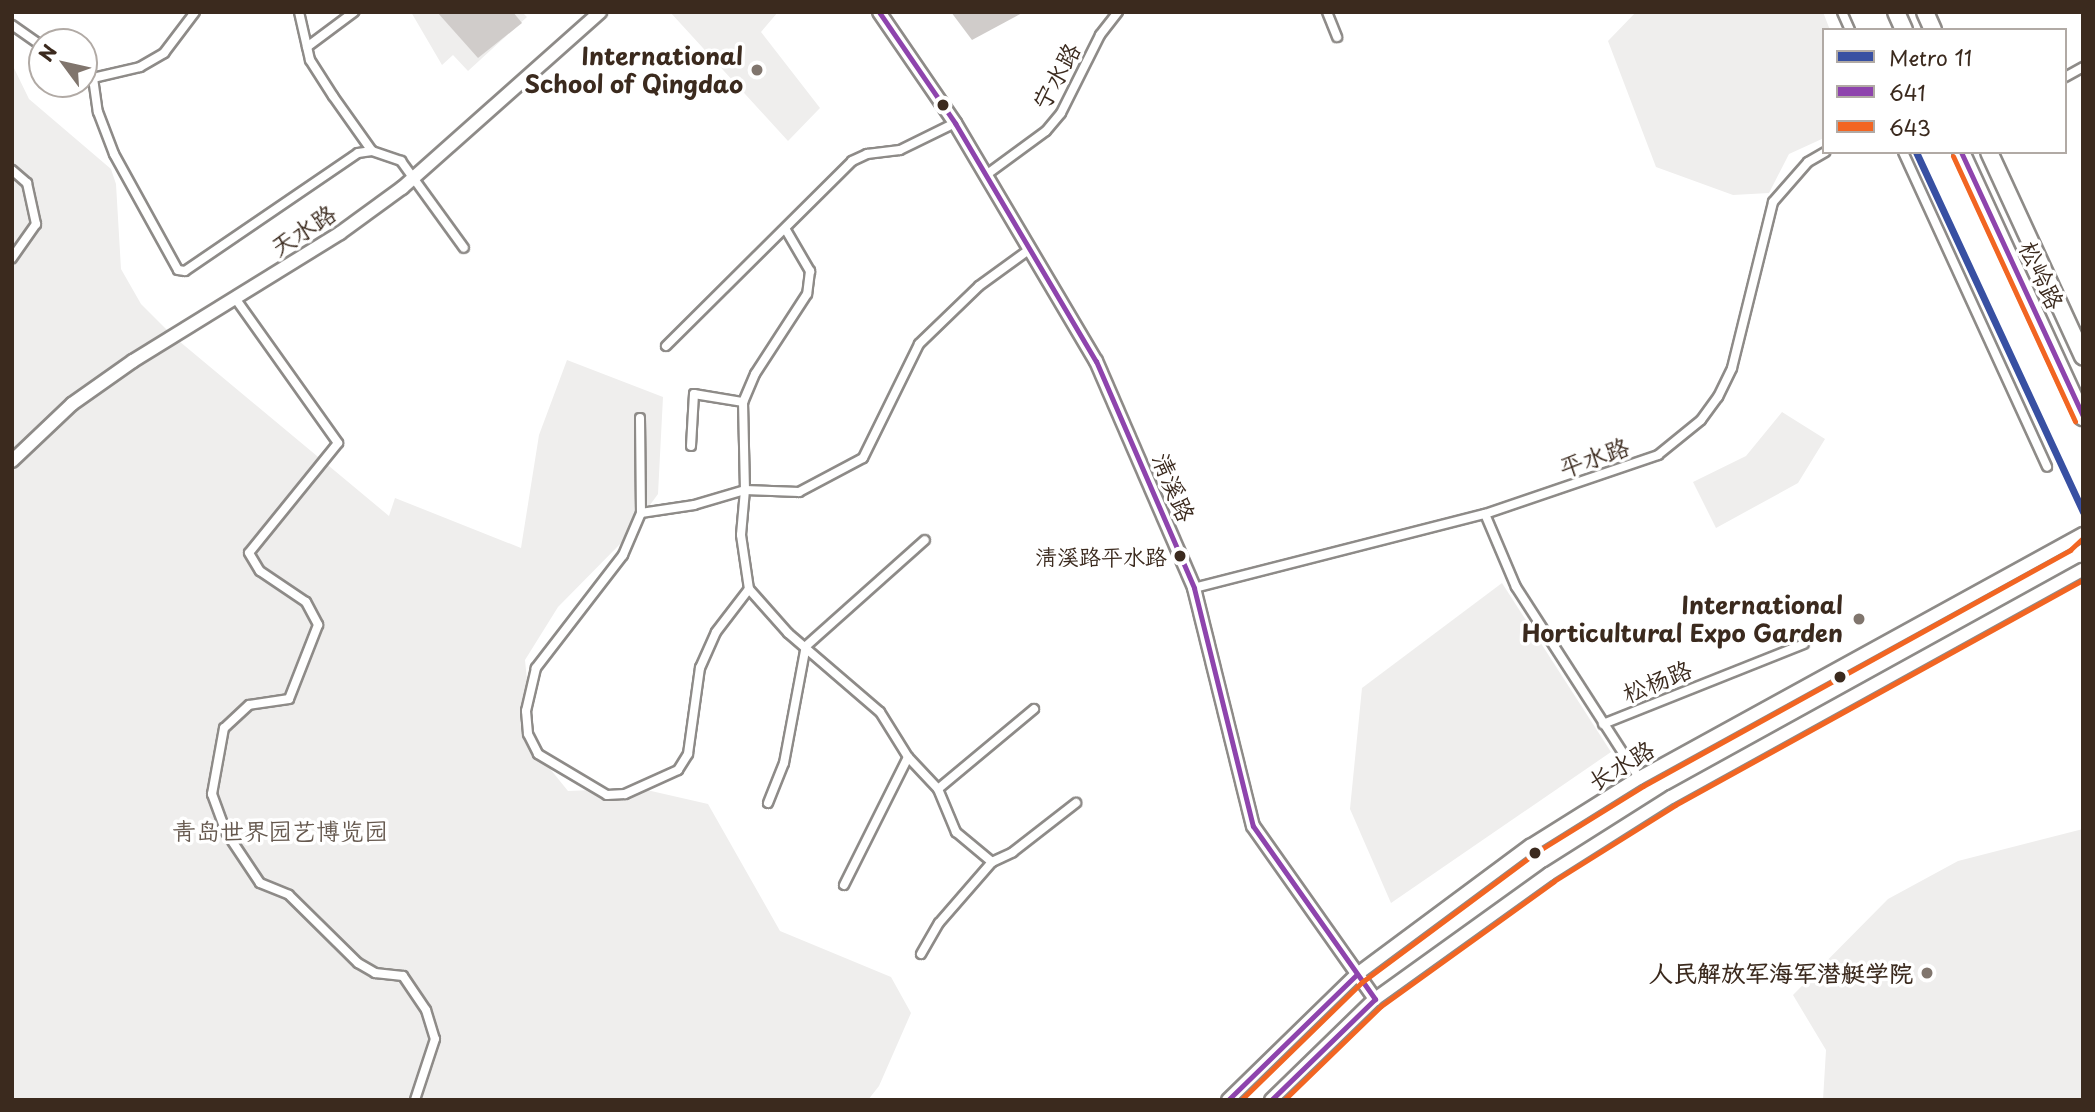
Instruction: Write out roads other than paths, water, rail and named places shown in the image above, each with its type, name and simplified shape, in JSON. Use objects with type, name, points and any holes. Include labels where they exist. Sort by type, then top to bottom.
[{"type":"highway","points":[[1896,12],[1903,28]]},
{"type":"highway","points":[[1924,12],[1932,28]]},
{"type":"highway","name":"松岭路","points":[[1962,154],[2083,417]]},
{"type":"highway","name":"松岭路","points":[[1990,154],[2083,356]]},
{"type":"main road","name":"天水路","points":[[12,461],[72,404],[340,233],[413,178],[600,12]]},
{"type":"main road","name":"清溪路","points":[[879,12],[955,123],[1096,361],[1194,588],[1254,826],[1356,975],[1376,999]]},
{"type":"main road","points":[[2066,542],[2083,525]]},
{"type":"main road","name":"长水路","points":[[1228,1100],[1356,975],[1530,846],[1639,778],[2083,534]]},
{"type":"main road","points":[[1271,1100],[1376,999],[1549,874],[1671,797],[2077,577],[2083,570]]},
{"type":"street","points":[[98,77],[140,67],[164,53],[195,12]]},
{"type":"street","points":[[299,12],[307,47],[332,96],[372,151]]},
{"type":"street","points":[[307,47],[354,12]]},
{"type":"street","name":"宁水路","points":[[986,175],[1046,131],[1061,113],[1100,35],[1118,12]]},
{"type":"street","points":[[1327,12],[1337,37]]},
{"type":"street","points":[[1842,12],[1849,28]]},
{"type":"street","points":[[12,25],[28,36]]},
{"type":"street","points":[[2067,76],[2083,67]]},
{"type":"street","points":[[96,98],[98,112],[114,154],[178,270],[185,271],[358,153],[372,151],[401,161],[464,248]]},
{"type":"street","points":[[666,346],[786,230],[852,161],[867,154],[900,150],[955,123]]},
{"type":"street","name":"平水路","points":[[1194,588],[1485,514],[1658,455],[1701,420],[1732,368],[1773,202],[1808,162],[1822,154]]},
{"type":"street","points":[[1904,154],[2047,467]]},
{"type":"street","points":[[12,170],[27,183],[36,224],[12,258]]},
{"type":"street","points":[[786,230],[810,271],[807,294],[755,374],[743,402],[745,490],[741,534],[749,589],[806,646],[880,712],[908,757],[938,789],[956,832],[992,862]]},
{"type":"street","points":[[641,513],[694,505],[745,490],[800,492],[863,458],[919,344],[979,286],[1030,249]]},
{"type":"street","points":[[235,298],[338,443],[249,554],[260,571],[306,602],[318,625],[289,699],[249,705],[225,728],[212,794],[226,832],[260,883],[289,895],[358,963],[375,973],[403,976],[426,1010],[435,1039],[415,1100]]},
{"type":"street","points":[[691,446],[694,394],[743,402]]},
{"type":"street","points":[[640,418],[641,513],[622,555],[536,668],[526,711],[528,734],[538,754],[607,795],[625,794],[678,770],[688,754],[699,668],[716,632],[749,589]]},
{"type":"street","points":[[1485,514],[1516,587],[1639,778]]},
{"type":"street","points":[[768,803],[784,763],[806,646],[925,540]]},
{"type":"street","name":"松杨路","points":[[1604,724],[1804,644]]},
{"type":"street","points":[[938,789],[1034,709]]},
{"type":"street","points":[[844,885],[908,757]]},
{"type":"street","points":[[920,954],[939,923],[992,862],[1041,833],[1076,803]]},
{"type":"metro line","name":"11","points":[[1917,154],[2083,512]]},
{"type":"place","name":"International School of Qingdao","points":[[757,70]]},
{"type":"place","name":"清溪路平水路","points":[[1180,556]]},
{"type":"place","name":"International Horticultural Expo Garden","points":[[1859,619]]},
{"type":"place","name":"人民解放军海军潜艇学院","points":[[1927,973]]},
{"type":"park label","name":"青岛世界园艺博览园","points":[[280,831]]}]
